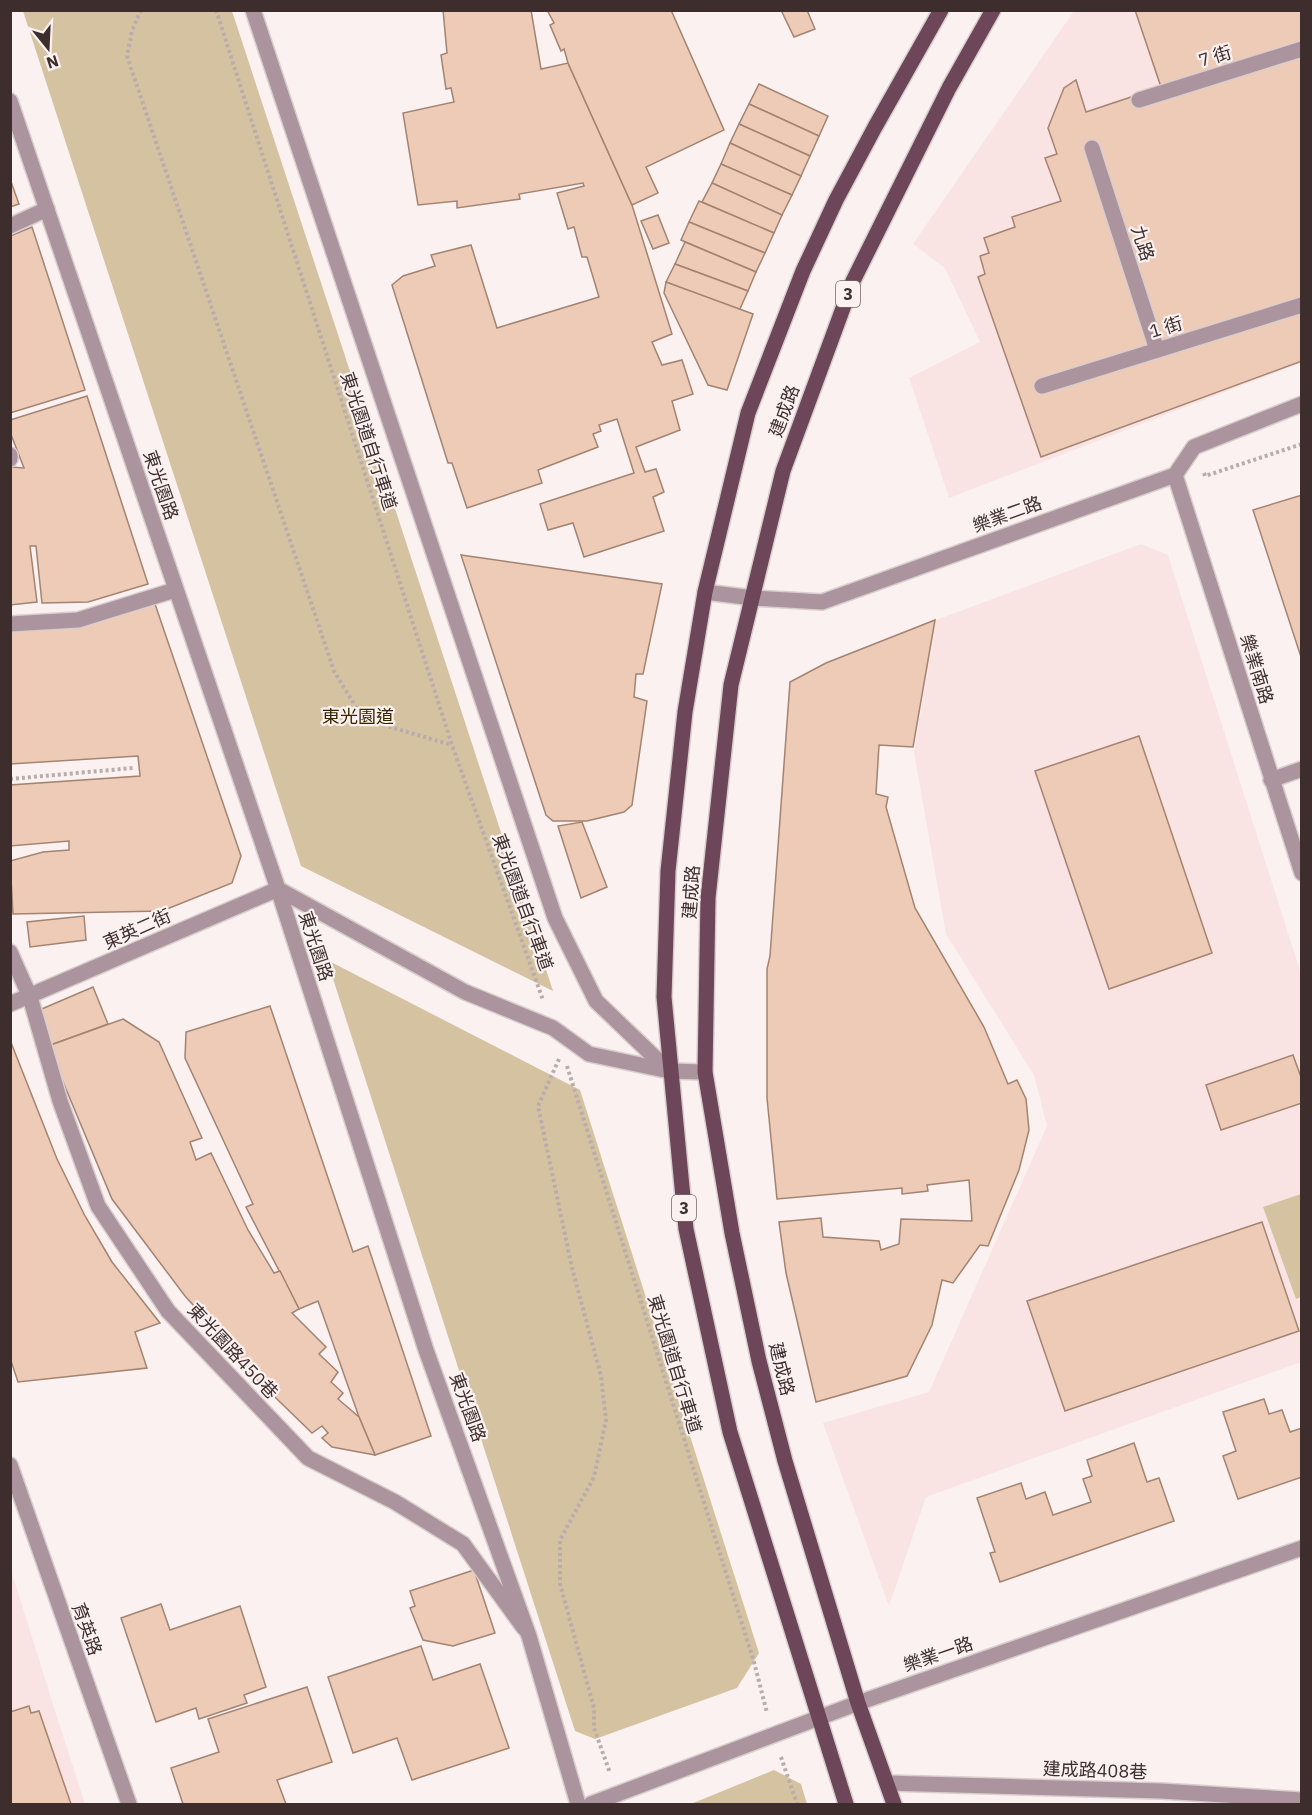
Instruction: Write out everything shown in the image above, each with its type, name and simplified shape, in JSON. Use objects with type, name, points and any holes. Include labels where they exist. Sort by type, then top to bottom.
[{"type":"main road","name":"建成路","points":[[846,1804],[730,1432],[686,1229],[669,1071],[664,997],[668,871],[685,712],[705,592],[748,413],[802,271],[874,127],[941,10]]},
{"type":"main road","name":"建成路","points":[[894,1804],[858,1703],[809,1542],[759,1361],[732,1233],[705,1072],[708,898],[730,685],[783,471],[853,281],[949,88],[993,10]]},
{"type":"street","points":[[253,10],[555,918],[596,1000],[669,1071]]},
{"type":"street","name":"7 街","points":[[1139,100],[1302,49]]},
{"type":"street","name":"東光園路","points":[[10,101],[278,889],[426,1350],[529,1636],[578,1804]]},
{"type":"street","name":"九路","points":[[1092,148],[1158,350]]},
{"type":"street","points":[[10,226],[47,209]]},
{"type":"street","name":"1 街","points":[[1042,386],[1302,304]]},
{"type":"street","points":[[1175,475],[1194,447],[1302,404]]},
{"type":"street","name":"樂業二路","points":[[705,592],[753,598],[822,602],[1175,475]]},
{"type":"street","name":"樂業南路","points":[[1175,475],[1302,873]]},
{"type":"street","points":[[10,624],[78,620],[175,590]]},
{"type":"street","points":[[1271,780],[1302,769]]},
{"type":"street","points":[[278,889],[465,992],[553,1028],[589,1054],[669,1071],[705,1072]]},
{"type":"street","name":"東英二街","points":[[10,1004],[278,889]]},
{"type":"street","name":"東光園路450巷","points":[[10,952],[30,997],[60,1101],[98,1206],[168,1311],[308,1458],[395,1502],[464,1544],[529,1636]]},
{"type":"street","name":"育英路","points":[[10,1465],[129,1804]]},
{"type":"street","name":"樂業一路","points":[[591,1804],[858,1703],[1302,1548]]},
{"type":"street","name":"建成路408巷","points":[[887,1783],[1161,1791],[1302,1800]]},
{"type":"path","points":[[141,10],[132,31],[127,56],[334,671],[363,719],[452,745]]},
{"type":"path","name":"東光園道自行車道","points":[[216,10],[452,745],[553,1028]]},
{"type":"path","points":[[1205,476],[1302,444]]},
{"type":"path","points":[[10,779],[133,768]]},
{"type":"path","name":"東光園道自行車道","points":[[618,1795],[594,1728],[594,1708],[560,1584],[560,1540],[594,1477],[606,1420],[601,1376],[572,1268],[538,1106],[561,1053],[750,1650],[773,1734],[797,1804]]},
{"type":"shaded area","points":[[1074,11],[1301,11],[1301,363],[949,498],[909,378],[980,342],[945,268],[913,244]]},
{"type":"shaded area","points":[[1141,544],[1168,555],[1301,974],[1301,1362],[926,1497],[889,1606],[823,1423],[929,1392],[1047,1126],[1034,1075],[946,934],[914,752],[936,620]]},
{"type":"shaded area","points":[[10,1567],[56,1714],[85,1804],[11,1804]]},
{"type":"green space","name":"東光園道","points":[[23,11],[232,11],[553,991],[301,866]]},
{"type":"green space","points":[[327,960],[580,1090],[759,1653],[737,1688],[595,1739],[575,1731]]},
{"type":"green space","points":[[1301,1194],[1301,1297],[1296,1299],[1263,1207]]},
{"type":"green space","points":[[774,1770],[801,1784],[807,1804],[691,1804]]},
{"type":"building","points":[[443,10],[531,10],[541,69],[568,63],[632,205],[672,334],[652,342],[662,365],[682,360],[693,394],[672,401],[680,430],[636,447],[645,472],[656,469],[664,492],[653,497],[664,531],[584,557],[573,523],[548,530],[540,504],[634,473],[617,419],[599,425],[601,431],[593,434],[598,447],[538,470],[542,483],[467,508],[452,463],[448,463],[392,285],[403,276],[435,266],[431,255],[471,245],[497,328],[599,297],[587,257],[582,257],[574,227],[568,229],[557,193],[584,186],[583,183],[519,194],[520,199],[457,208],[457,201],[418,205],[403,113],[454,102],[451,88],[446,89],[441,55],[447,53]]},
{"type":"building","points":[[547,10],[671,10],[724,130],[646,167],[658,193],[632,205],[568,63],[564,49],[561,51],[550,25],[554,23]]},
{"type":"building","points":[[781,10],[807,10],[815,29],[794,37]]},
{"type":"building","points":[[1135,10],[1302,10],[1302,361],[1041,457],[978,277],[985,274],[980,256],[989,253],[984,238],[1015,227],[1012,217],[1061,201],[1045,158],[1057,154],[1048,128],[1064,88],[1076,80],[1086,112],[1161,87]]},
{"type":"building","points":[[759,84],[828,116],[819,136],[749,104]]},
{"type":"building","points":[[749,104],[819,136],[810,156],[739,124]]},
{"type":"building","points":[[739,124],[810,156],[801,176],[730,143]]},
{"type":"building","points":[[730,143],[801,176],[792,195],[721,164]]},
{"type":"building","points":[[721,164],[792,195],[782,215],[712,183]]},
{"type":"building","points":[[10,179],[19,204],[10,207]]},
{"type":"building","points":[[712,183],[782,215],[774,233],[702,202]]},
{"type":"building","points":[[699,201],[774,233],[765,253],[689,222]]},
{"type":"building","points":[[658,215],[669,243],[653,249],[641,221]]},
{"type":"building","points":[[689,222],[765,253],[756,272],[681,240]]},
{"type":"building","points":[[32,227],[85,390],[10,413],[10,236]]},
{"type":"building","points":[[685,242],[756,272],[748,291],[675,264]]},
{"type":"building","points":[[675,264],[748,291],[739,311],[666,282]]},
{"type":"building","points":[[666,282],[753,314],[727,390],[708,385],[664,293]]},
{"type":"building","points":[[87,396],[148,584],[88,602],[42,603],[36,546],[30,546],[37,602],[10,605],[10,467],[24,468],[10,432],[10,420]]},
{"type":"building","points":[[1302,495],[1302,660],[1253,510]]},
{"type":"building","points":[[461,555],[662,584],[643,674],[636,674],[634,697],[647,701],[632,805],[624,812],[587,821],[553,821],[546,815]]},
{"type":"building","points":[[154,601],[241,856],[232,883],[162,911],[13,914],[10,861],[43,852],[69,850],[69,841],[10,846],[10,785],[140,776],[138,756],[10,764],[10,626]]},
{"type":"building","points":[[935,620],[913,747],[879,745],[876,794],[888,797],[886,807],[915,908],[984,1027],[1008,1084],[1017,1080],[1026,1099],[1029,1130],[1019,1170],[988,1246],[980,1245],[953,1283],[942,1280],[932,1325],[907,1376],[816,1402],[786,1273],[779,1222],[821,1218],[823,1237],[879,1241],[881,1250],[899,1244],[901,1219],[972,1221],[969,1180],[927,1185],[928,1191],[902,1194],[902,1188],[777,1199],[767,1098],[767,969],[770,956],[790,682],[826,663]]},
{"type":"building","points":[[1139,736],[1212,953],[1109,989],[1035,771]]},
{"type":"building","points":[[582,822],[607,887],[581,898],[558,826]]},
{"type":"building","points":[[84,916],[86,940],[30,947],[27,922]]},
{"type":"building","points":[[93,987],[108,1024],[48,1046],[37,1011]]},
{"type":"building","points":[[270,1006],[353,1252],[368,1246],[431,1436],[375,1455],[359,1417],[318,1301],[299,1309],[246,1207],[253,1204],[185,1058],[186,1032]]},
{"type":"building","points":[[123,1019],[159,1042],[202,1138],[190,1142],[196,1160],[211,1153],[248,1230],[274,1273],[280,1271],[299,1309],[292,1313],[326,1347],[319,1354],[338,1372],[331,1382],[343,1393],[338,1399],[359,1417],[375,1455],[332,1447],[322,1438],[328,1433],[322,1426],[312,1433],[248,1371],[250,1368],[185,1296],[112,1199],[48,1046]]},
{"type":"building","points":[[10,1040],[57,1159],[85,1216],[112,1262],[160,1323],[135,1332],[147,1368],[18,1382],[10,1358]]},
{"type":"building","points":[[1293,1055],[1302,1080],[1302,1103],[1221,1130],[1206,1085]]},
{"type":"building","points":[[1262,1222],[1299,1331],[1065,1411],[1027,1301]]},
{"type":"building","points":[[1264,1399],[1269,1414],[1282,1410],[1290,1432],[1302,1428],[1302,1477],[1238,1499],[1223,1456],[1236,1451],[1223,1412]]},
{"type":"building","points":[[1134,1443],[1147,1482],[1159,1478],[1174,1521],[1000,1582],[990,1553],[995,1552],[977,1498],[1021,1483],[1026,1499],[1045,1492],[1053,1515],[1091,1502],[1083,1479],[1092,1476],[1087,1460]]},
{"type":"building","points":[[474,1570],[495,1633],[453,1646],[423,1640],[410,1608],[415,1606],[410,1591]]},
{"type":"building","points":[[161,1604],[170,1630],[240,1606],[266,1687],[244,1695],[247,1703],[199,1719],[196,1708],[156,1722],[121,1618]]},
{"type":"building","points":[[421,1646],[433,1680],[480,1664],[509,1748],[412,1780],[397,1738],[353,1753],[328,1677]]},
{"type":"building","points":[[307,1687],[332,1762],[277,1780],[286,1804],[183,1804],[171,1768],[219,1752],[208,1719]]},
{"type":"building","points":[[29,1706],[31,1713],[39,1711],[71,1804],[10,1804],[10,1712]]}]
